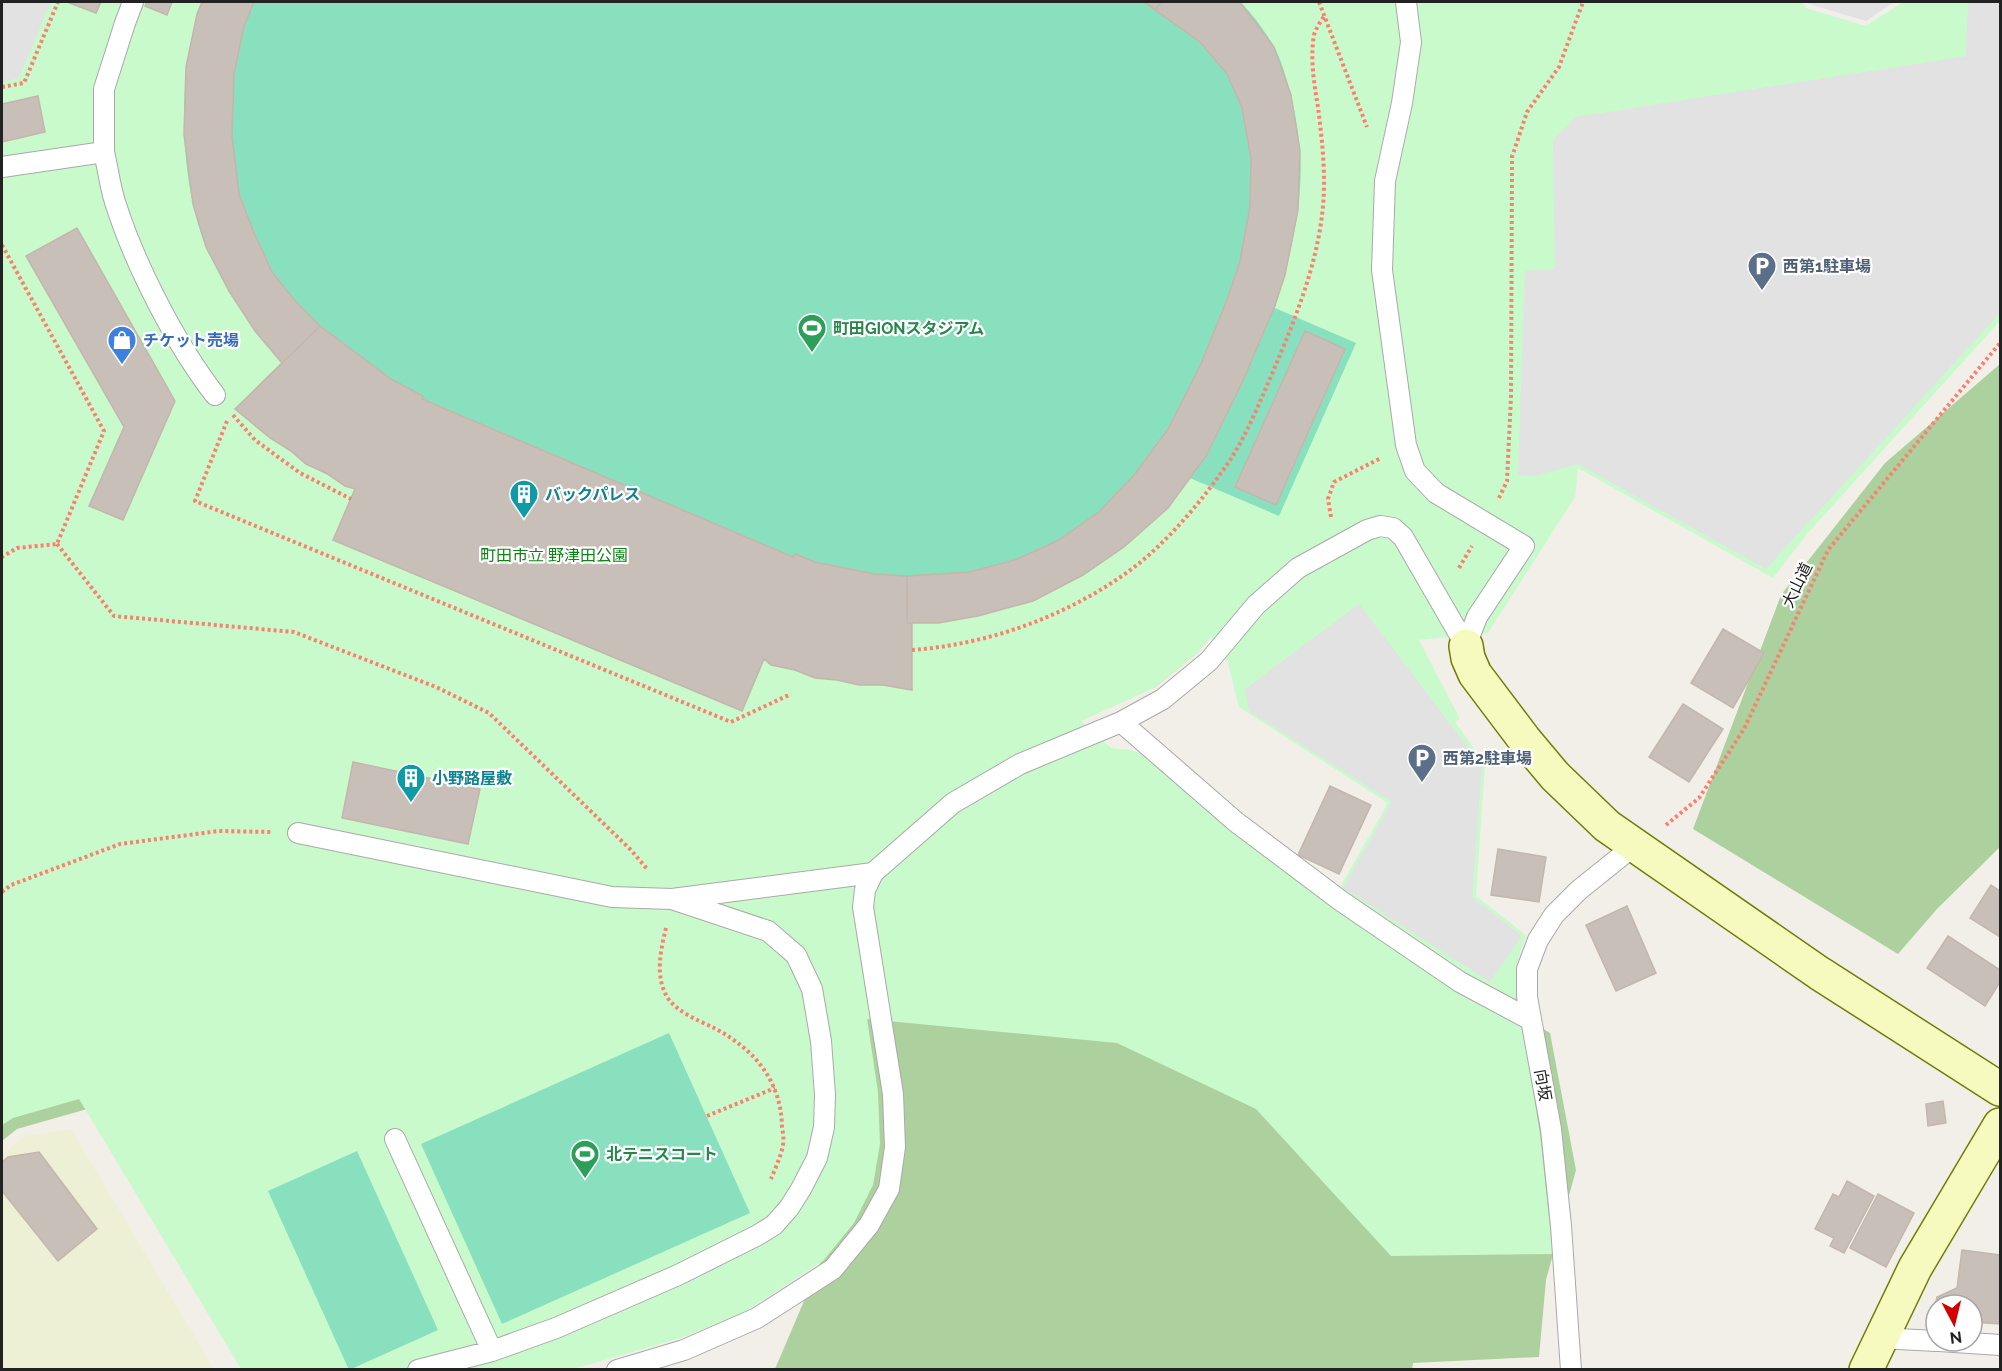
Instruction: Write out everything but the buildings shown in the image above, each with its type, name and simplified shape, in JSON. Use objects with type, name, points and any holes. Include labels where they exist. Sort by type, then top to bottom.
[{"type":"street","points":[[1466,646],[1475,674],[1543,761],[1607,826],[1819,973],[2001,1089]]},
{"type":"street","points":[[1866,1370],[1915,1268],[2001,1125]]},
{"type":"lane","points":[[134,2],[104,89],[104,152],[115,202],[142,270],[194,367],[215,395]]},
{"type":"lane","points":[[1406,2],[1411,42],[1402,103],[1385,181],[1382,270],[1406,445],[1415,471],[1436,493],[1524,546],[1477,617],[1466,646]]},
{"type":"lane","points":[[2,167],[104,152]]},
{"type":"lane","points":[[617,1370],[684,1350],[757,1318],[833,1269],[869,1225],[889,1189],[896,1147],[893,1094],[863,907],[865,890],[873,873],[953,803],[1020,765],[1121,722],[1163,699],[1209,661],[1256,605],[1298,568],[1367,530],[1380,526],[1393,528],[1403,537],[1466,646]]},
{"type":"lane","points":[[1121,722],[1236,822],[1341,901],[1460,982],[1531,1020]]},
{"type":"lane","points":[[298,832],[612,897],[672,899],[873,873]]},
{"type":"lane","name":"向坂","points":[[1571,1370],[1562,1226],[1551,1129],[1527,997],[1527,969],[1538,940],[1554,915],[1579,890],[1635,844]]},
{"type":"lane","points":[[418,1370],[492,1351],[556,1328],[678,1275],[758,1235],[774,1225],[789,1208],[817,1158],[824,1127],[825,1095],[821,1041],[812,989],[796,955],[768,931],[672,899]]},
{"type":"lane","points":[[395,1139],[492,1351]]},
{"type":"lane","points":[[1880,1338],[1924,1340]]},
{"type":"lane","points":[[1984,1344],[2001,1345]]},
{"type":"path","points":[[2,87],[24,83],[58,2]]},
{"type":"path","points":[[1319,2],[1367,128]]},
{"type":"path","points":[[1458,568],[1486,523],[1507,481],[1511,396],[1512,157],[1527,112],[1558,67],[1583,2]]},
{"type":"path","points":[[912,650],[938,648],[985,639],[1037,621],[1091,596],[1138,564],[1190,513],[1231,458],[1265,390],[1296,319],[1314,259],[1323,205],[1322,141],[1312,62],[1314,33],[1325,15]]},
{"type":"path","points":[[2,245],[104,431],[57,544]]},
{"type":"path","name":"大山道","points":[[1635,844],[1661,828],[1700,798],[1744,729],[1827,550],[2001,343]]},
{"type":"path","points":[[351,500],[300,472],[255,440],[231,412],[195,501],[731,722],[791,694]]},
{"type":"path","points":[[1342,543],[1335,531],[1328,499],[1334,482],[1406,445]]},
{"type":"path","points":[[2,557],[17,548],[57,544]]},
{"type":"path","points":[[57,544],[114,616],[294,632],[436,687],[489,713],[630,849],[672,899],[659,963],[661,982],[666,997],[682,1011],[732,1037],[754,1057],[773,1082],[782,1108],[783,1146],[768,1186],[789,1208]]},
{"type":"path","points":[[2,892],[11,885],[120,844],[219,831],[298,832]]},
{"type":"path","points":[[706,1116],[775,1088]]},
{"type":"green space","name":"町田市立 野津田公園","points":[[2,2],[1802,2],[1806,8],[1866,26],[1903,2],[2000,2],[2000,321],[1807,534],[1773,578],[1578,468],[1575,497],[1488,633],[1419,640],[1460,719],[1455,722],[1485,764],[1476,896],[1527,936],[1518,961],[1519,1006],[1461,973],[1339,889],[1388,803],[1239,707],[1227,659],[1210,638],[1198,652],[1154,688],[1081,721],[1111,748],[1131,750],[1150,757],[1522,1022],[1540,1134],[1553,1254],[1391,1256],[1256,1109],[1117,1043],[867,1019],[878,1092],[880,1144],[873,1185],[854,1223],[823,1261],[738,1316],[681,1338],[573,1369],[241,1369],[79,1099],[13,1118],[2,1125]]},
{"type":"green space","name":"町田GIONスタジアム","points":[[202,2],[1240,2],[1262,28],[1278,54],[1291,96],[1299,140],[1301,170],[1298,210],[1291,250],[1275,308],[1356,343],[1279,516],[1190,478],[1168,508],[1124,547],[1083,575],[1033,601],[938,623],[912,623],[912,690],[883,685],[859,685],[771,665],[764,659],[742,711],[333,540],[355,489],[306,464],[235,409],[282,362],[260,336],[231,294],[207,248],[197,221],[190,191],[184,125],[185,92],[188,59]]},
{"type":"green space","points":[[2000,364],[2000,847],[1937,909],[1898,954],[1693,829],[1781,595],[1885,463]]},
{"type":"green space","points":[[2,577],[1210,637],[1198,652],[1154,688],[1037,720],[1550,1033],[1576,1170],[1546,1280],[1539,1357],[1413,1363],[1412,1370],[775,1369],[836,1226],[319,1043],[17,1129],[2,1141]]},
{"type":"green space","name":"北テニスコート","points":[[669,1033],[750,1213],[502,1324],[421,1144]]},
{"type":"green space","points":[[71,1129],[214,1369],[2,1370],[2,1155],[25,1136]]},
{"type":"green space","points":[[357,1151],[438,1330],[349,1370],[268,1191]]},
{"type":"shaded area","points":[[2,2],[51,2],[19,78],[2,82]]},
{"type":"shaded area","points":[[1807,2],[1894,2],[1866,21]]},
{"type":"shaded area","name":"西第1駐車場","points":[[1968,2],[2000,2],[2000,313],[1766,569],[1578,464],[1535,476],[1518,475],[1525,271],[1555,269],[1553,140],[1576,117],[1966,56]]},
{"type":"shaded area","name":"西第2駐車場","points":[[1359,604],[1482,766],[1472,897],[1522,936],[1490,982],[1343,888],[1392,802],[1249,711],[1245,689]]},
{"type":"place","name":"西第1駐車場","points":[[1762,292]]},
{"type":"place","name":"町田GIONスタジアム","points":[[812,354]]},
{"type":"place","name":"チケット売場","points":[[122,366]]},
{"type":"place","name":"バックパレス","points":[[524,520]]},
{"type":"place","name":"西第2駐車場","points":[[1422,784]]},
{"type":"place","name":"小野路屋敷","points":[[411,804]]},
{"type":"place","name":"北テニスコート","points":[[585,1180]]}]
